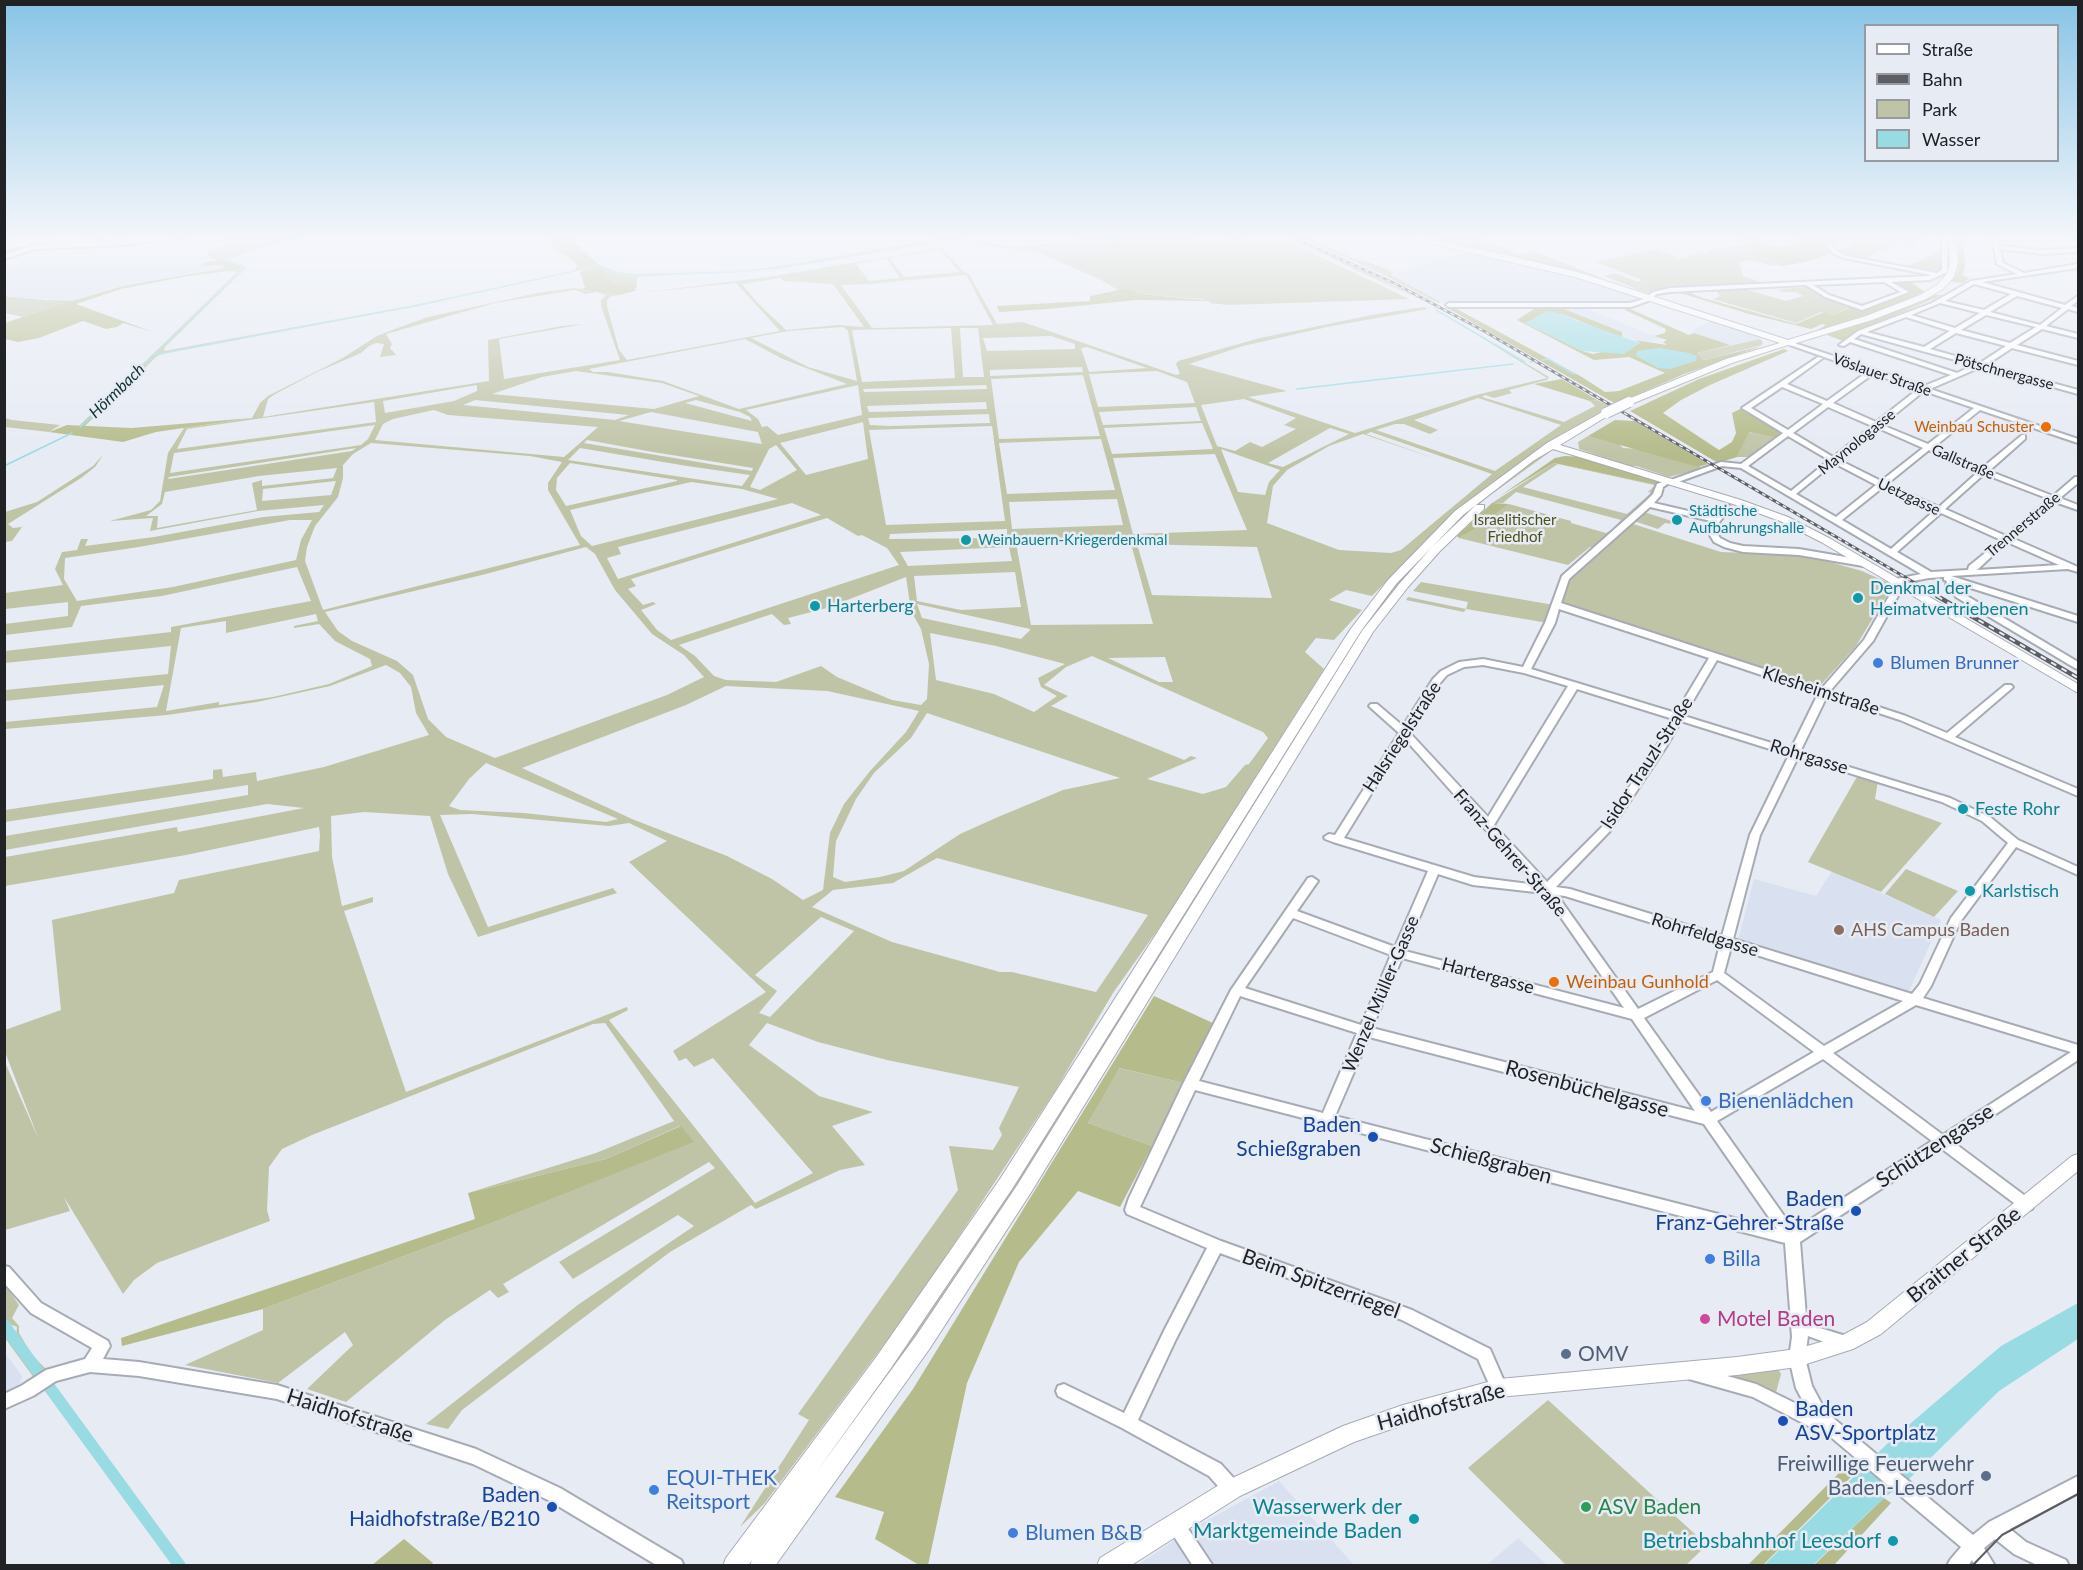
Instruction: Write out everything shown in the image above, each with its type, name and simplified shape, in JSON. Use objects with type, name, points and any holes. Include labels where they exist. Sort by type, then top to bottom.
[{"type":"main road","name":"Vöslauer Straße","points":[[1690,310],[1789,343]]},
{"type":"main road","points":[[1747,355],[1890,310]]},
{"type":"main road","points":[[734,1566],[884,1362],[1000,1193],[1356,630],[1392,582],[1450,522],[1486,491],[1633,403],[1688,376],[1767,347],[1769,342],[1764,337],[1744,328]]},
{"type":"main road","points":[[1633,403],[1789,343]]},
{"type":"main road","points":[[765,1563],[923,1342],[1024,1189],[1368,631],[1436,549],[1489,499],[1557,447],[1572,441],[1610,415]]},
{"type":"main road","points":[[1572,441],[1575,452]]},
{"type":"main road","points":[[1557,447],[1768,513],[1805,529],[2079,689]]},
{"type":"main road","points":[[1545,458],[1575,452]]},
{"type":"main road","name":"Braitner Straße","points":[[1683,1370],[1797,1358],[1846,1343],[1874,1328],[2079,1161]]},
{"type":"main road","name":"Haidhofstraße","points":[[1108,1566],[1232,1489],[1350,1433],[1403,1415],[1499,1388],[1683,1370]]},
{"type":"street","points":[[1842,345],[1860,332],[1917,310]]},
{"type":"street","points":[[1975,310],[2079,336]]},
{"type":"street","points":[[1924,350],[1990,310]]},
{"type":"street","name":"Maynologasse","points":[[1790,495],[1924,389],[1981,366],[2042,326],[2060,310]]},
{"type":"street","points":[[1906,315],[1956,331],[2079,363]]},
{"type":"street","name":"Pötschnergasse","points":[[1860,332],[2079,392]]},
{"type":"street","points":[[1850,340],[1957,375]]},
{"type":"street","name":"Vöslauer Straße","points":[[1789,343],[2079,441]]},
{"type":"street","points":[[1782,384],[1820,358]]},
{"type":"street","points":[[1743,466],[1872,372]]},
{"type":"street","name":"Gallstraße","points":[[1782,384],[1983,471],[2079,508]]},
{"type":"street","name":"Uetzgasse","points":[[1782,384],[1746,408],[1835,460],[1939,512],[2076,568]]},
{"type":"street","points":[[1836,521],[1978,408]]},
{"type":"street","points":[[1891,553],[2022,437]]},
{"type":"street","points":[[1675,480],[1701,473],[1713,466],[1728,463],[1743,466],[1929,575]]},
{"type":"street","name":"Trennerstraße","points":[[1973,573],[1972,568],[2053,498],[2079,479]]},
{"type":"street","points":[[1526,670],[1557,605],[1565,578],[1648,504],[1657,495],[1660,486],[1665,483]]},
{"type":"street","points":[[1648,504],[1716,520]]},
{"type":"street","points":[[1727,508],[1716,520],[1711,530],[1712,535],[1735,548],[1799,552],[1863,563]]},
{"type":"street","points":[[1636,1016],[1718,974],[1755,835],[1824,692],[1868,641],[1897,583],[1929,575],[2076,568]]},
{"type":"street","points":[[1942,574],[1952,581],[2079,620]]},
{"type":"street","points":[[1952,581],[1950,585],[1959,595],[2079,666]]},
{"type":"street","name":"Klesheimstraße","points":[[1557,605],[1903,718],[2077,789]]},
{"type":"street","name":"Isidor Trauzl-Straße","points":[[1547,889],[1606,829],[1714,657]]},
{"type":"street","name":"Halsriegelstraße","points":[[1333,839],[1436,681],[1454,668],[1472,662],[1526,670]]},
{"type":"street","name":"Rohrgasse","points":[[1526,670],[1946,800],[1986,819],[2014,842],[2079,871]]},
{"type":"street","points":[[1488,826],[1574,685]]},
{"type":"street","points":[[1949,737],[2008,687]]},
{"type":"street","name":"Franz-Gehrer-Straße","points":[[1374,706],[1403,731],[1547,889],[1792,1239]]},
{"type":"street","name":"Rohrfeldgasse","points":[[1333,839],[1473,881],[1566,892],[2079,1052]]},
{"type":"street","points":[[1708,1120],[1914,1000],[1925,986],[1955,921],[2014,842]]},
{"type":"street","name":"Wenzel Müller-Gasse","points":[[1327,1119],[1434,870]]},
{"type":"street","points":[[1190,1084],[1237,990],[1312,881]]},
{"type":"street","name":"Hartergasse","points":[[1292,913],[1398,953],[1636,1016]]},
{"type":"street","points":[[1718,974],[2027,1205]]},
{"type":"street","name":"Rosenbüchelgasse","points":[[1237,990],[1365,1031],[1708,1120]]},
{"type":"street","name":"Schützengasse","points":[[1792,1239],[2079,1052]]},
{"type":"street","name":"Schießgraben","points":[[1190,1084],[1792,1239]]},
{"type":"street","name":"Beim Spitzerriegel","points":[[1190,1084],[1132,1209],[1216,1245],[1407,1315],[1484,1354],[1499,1388]]},
{"type":"street","points":[[1792,1239],[1800,1336],[1797,1358],[1800,1375],[1810,1403],[1833,1430],[1973,1546],[1986,1566]]},
{"type":"street","points":[[1128,1423],[1216,1245]]},
{"type":"street","points":[[4,1272],[36,1308],[102,1346],[90,1365]]},
{"type":"street","points":[[1798,1319],[1815,1333],[1846,1343]]},
{"type":"street","name":"Haidhofstraße","points":[[4,1402],[38,1385],[52,1375],[90,1365],[139,1369],[277,1392],[476,1457],[554,1494],[675,1566]]},
{"type":"street","name":"Haidhofstraße","points":[[1683,1370],[1756,1391],[1833,1430]]},
{"type":"street","points":[[1064,1390],[1215,1470],[1232,1489]]},
{"type":"street","points":[[1956,1566],[1973,1546],[1995,1528],[2079,1484]]},
{"type":"street","points":[[1175,1524],[1204,1566]]},
{"type":"street","points":[[1995,1528],[2020,1548],[2060,1566]]},
{"type":"shaded area","points":[[1567,310],[1591,310],[1662,339],[1651,342],[1622,337],[1621,332]]},
{"type":"shaded area","points":[[1713,320],[1760,339],[1730,345],[1694,333],[1692,330]]},
{"type":"shaded area","name":"AHS Campus Baden","points":[[1832,871],[1941,920],[1909,991],[1738,940],[1754,879],[1816,896]]},
{"type":"shaded area","points":[[4,1352],[22,1376],[18,1390],[5,1393]]},
{"type":"shaded area","points":[[1279,1481],[1354,1565],[1136,1566],[1193,1528]]},
{"type":"shaded area","points":[[1518,1538],[1547,1565],[1487,1565]]},
{"type":"green space","points":[[5,310],[43,310],[23,317],[5,313]]},
{"type":"green space","points":[[43,310],[93,310],[153,332],[123,323],[106,329],[83,321],[39,338],[18,342],[5,339],[5,323]]},
{"type":"green space","points":[[198,310],[203,310],[165,347],[164,351],[396,310],[163,353],[156,357],[85,426],[79,426]]},
{"type":"green space","points":[[469,310],[386,334],[392,344],[390,348],[396,355],[380,357],[384,344],[376,343],[369,346],[361,353],[275,394],[268,399],[263,417],[489,381],[488,340],[562,326],[584,324],[499,339],[504,379],[620,360],[603,310],[608,310],[619,350],[627,360],[780,331],[761,310],[766,310],[786,330],[837,325],[864,327],[852,310],[859,310],[872,328],[993,325],[985,310],[989,310],[997,324],[1023,322],[1176,375],[1180,374],[1176,364],[1178,361],[1260,338],[1372,315],[1421,310],[1327,327],[1243,346],[1189,364],[1287,391],[1248,397],[1355,433],[1476,395],[1547,378],[1456,322],[1549,377],[1547,380],[1509,390],[1512,393],[1494,398],[1485,395],[1482,397],[1564,422],[1595,406],[1590,401],[1597,400],[1612,407],[1560,435],[1485,488],[1445,522],[1372,596],[1346,590],[1329,600],[1362,610],[1334,640],[1316,638],[1305,652],[1324,669],[1168,915],[1113,993],[1055,1091],[913,1306],[764,1504],[740,1527],[809,1420],[798,1414],[958,1190],[949,1146],[993,1150],[1002,1135],[999,1128],[1019,1087],[887,1060],[818,1042],[767,1023],[749,1045],[819,1096],[873,1112],[832,1126],[865,1165],[840,1170],[756,1209],[751,1205],[670,1252],[462,1410],[448,1429],[426,1424],[579,1304],[694,1226],[678,1215],[573,1279],[559,1262],[715,1168],[709,1162],[503,1284],[509,1292],[498,1298],[490,1290],[445,1320],[346,1402],[307,1389],[353,1345],[345,1332],[278,1383],[185,1365],[263,1330],[263,1309],[497,1221],[693,1142],[680,1126],[606,1159],[468,1193],[596,1153],[674,1121],[605,1023],[593,1024],[312,1135],[282,1149],[269,1167],[267,1210],[270,1221],[157,1263],[134,1280],[123,1294],[64,1197],[70,1211],[5,1230],[4,1060],[39,1140],[5,1052],[5,1030],[61,1010],[52,920],[174,893],[179,880],[319,851],[320,835],[319,827],[186,855],[5,886],[5,857],[177,827],[178,832],[304,808],[267,804],[5,850],[5,836],[248,795],[248,785],[5,822],[5,810],[213,779],[213,770],[222,769],[223,777],[256,772],[257,781],[324,767],[429,735],[416,713],[411,687],[400,673],[386,665],[330,686],[257,702],[167,715],[5,729],[5,722],[157,707],[164,685],[5,701],[5,690],[168,674],[171,646],[5,663],[5,651],[171,632],[171,627],[311,601],[297,567],[162,596],[81,606],[72,627],[5,635],[5,624],[68,616],[68,602],[5,609],[5,593],[63,585],[55,569],[62,552],[77,550],[81,539],[88,539],[85,546],[154,537],[263,517],[319,512],[324,505],[258,511],[150,531],[153,518],[110,521],[151,510],[160,501],[168,453],[184,428],[252,418],[260,403],[268,396],[341,359],[377,336],[428,317]],"holes":[[[843,327],[848,331],[857,381],[808,367],[751,338],[788,331]],[[951,328],[955,378],[862,382],[852,331]],[[960,328],[978,328],[984,377],[963,377]],[[1051,336],[1075,344],[1075,349],[987,351],[983,338]],[[745,339],[783,359],[847,384],[739,409],[663,381],[608,372],[593,372],[589,369]],[[1087,347],[1147,368],[1089,372],[1081,348]],[[1082,367],[1083,372],[990,376],[990,370]],[[576,371],[662,383],[699,396],[654,409],[492,394],[542,377]],[[1157,371],[1187,382],[1195,403],[1098,407],[1089,374]],[[1083,375],[1100,436],[999,439],[991,379]],[[477,385],[477,391],[454,401],[385,413],[383,401]],[[858,385],[862,415],[778,435],[767,426],[762,427],[758,419],[746,410]],[[986,385],[987,389],[864,392],[863,389]],[[1478,398],[1561,425],[1495,471],[1376,430],[1395,424],[1404,424],[1430,434],[1438,430],[1414,420]],[[1244,399],[1296,418],[1284,425],[1296,429],[1262,447],[1250,442],[1235,451],[1217,446],[1201,405]],[[475,400],[628,415],[615,420],[463,405]],[[696,400],[750,417],[752,421],[685,403]],[[374,402],[376,422],[177,449],[187,429]],[[986,402],[987,409],[869,412],[867,406]],[[1196,407],[1201,421],[1103,425],[1099,412]],[[434,410],[448,415],[598,427],[564,457],[375,440],[383,424],[393,419]],[[651,412],[758,432],[762,444],[619,421]],[[989,414],[990,423],[889,426],[870,425],[868,418]],[[863,422],[868,459],[806,475],[780,443]],[[1202,423],[1213,449],[1112,454],[1104,428]],[[375,425],[368,439],[361,445],[170,473],[174,453]],[[992,426],[1005,521],[886,525],[869,430]],[[1330,428],[1349,434],[1283,467],[1268,463]],[[1371,432],[1492,474],[1401,550],[1391,553],[1339,550],[1267,523],[1273,486],[1287,470],[1329,446],[1363,434],[1439,460],[1366,434]],[[1101,439],[1115,490],[1007,494],[999,443]],[[587,440],[753,468],[752,471],[584,443]],[[371,443],[530,456],[562,462],[548,483],[548,490],[580,545],[323,610],[305,561],[307,547],[315,526],[338,497],[343,478],[343,465],[353,454]],[[776,445],[797,470],[760,490],[750,487],[769,449]],[[356,448],[352,451],[168,479],[169,477]],[[580,448],[750,475],[742,486],[568,460]],[[1221,449],[1280,470],[1269,482],[1265,495],[1238,492]],[[1215,454],[1247,530],[1133,534],[1113,458]],[[570,463],[677,481],[566,506],[556,490],[557,478]],[[337,468],[333,478],[262,486],[262,480],[252,483],[257,510],[157,528],[158,516],[146,516],[162,504],[165,492],[259,476]],[[336,481],[331,495],[262,501],[263,489]],[[691,482],[742,489],[778,499],[592,546],[581,536],[570,510]],[[1117,499],[1123,525],[1012,529],[1009,502]],[[792,503],[821,515],[618,579],[607,558],[621,554],[618,547]],[[827,518],[858,536],[862,535],[887,548],[899,565],[671,640],[657,630],[641,610],[656,604],[653,602],[643,605],[628,589],[636,586],[631,579]],[[290,520],[312,520],[301,540],[296,560],[173,587],[77,601],[64,579],[65,558]],[[1007,529],[1007,538],[889,539],[890,534]],[[1016,543],[1131,544],[1153,624],[1031,625]],[[1137,544],[1257,547],[1272,598],[1152,595]],[[586,547],[595,554],[615,590],[652,634],[684,655],[704,677],[667,695],[495,758],[446,737],[428,719],[413,675],[397,661],[352,641],[338,631],[325,612],[482,575]],[[1009,547],[1012,561],[908,566],[900,552]],[[1015,572],[1021,607],[961,610],[917,601],[914,576]],[[906,577],[911,611],[921,629],[929,664],[927,699],[921,705],[892,700],[837,677],[821,666],[776,682],[726,680],[714,676],[695,656],[679,645],[772,614],[784,625],[791,624],[788,618],[827,608]],[[917,604],[1030,629],[1021,639],[922,618]],[[316,614],[318,621],[294,626],[294,628],[319,624],[335,641],[370,659],[372,666],[329,684],[273,697],[219,705],[219,702],[166,711],[181,628],[226,621],[226,633]],[[930,633],[996,646],[1065,664],[1038,678],[1041,687],[1057,696],[1034,712],[994,694],[936,680]],[[1092,656],[1263,732],[1268,738],[1249,764],[1245,765],[1226,787],[1203,794],[1147,779],[1197,758],[1191,756],[1184,760],[1051,706],[1068,696],[1044,685],[1066,667]],[[1165,657],[1173,682],[1159,682],[1108,658]],[[726,686],[827,691],[919,711],[906,732],[870,771],[844,804],[830,833],[823,890],[803,900],[772,879],[727,856],[632,819],[522,768],[686,705]],[[927,713],[1120,778],[1063,790],[998,817],[960,834],[904,871],[845,882],[833,877],[836,841],[856,799],[874,773],[911,738]],[[486,763],[618,819],[606,822],[524,813],[460,810],[449,806],[469,779]],[[364,812],[430,816],[448,874],[478,937],[617,893],[613,888],[488,927],[440,815],[472,814],[609,826],[629,823],[667,841],[629,862],[766,992],[673,1051],[679,1061],[686,1058],[694,1067],[713,1058],[813,1173],[755,1203],[609,1020],[628,1010],[627,1007],[406,1092],[344,911],[373,902],[373,897],[342,906],[332,857],[331,816]],[[937,858],[1148,915],[1096,992],[1012,972],[1000,972],[892,942],[812,907],[833,890],[893,883]],[[821,917],[854,931],[770,1017],[759,1013],[777,991],[755,975]]]},
{"type":"green space","points":[[998,310],[1027,310],[999,312]]},
{"type":"green space","points":[[1451,310],[1459,310],[1582,377],[1605,392],[1619,391],[1665,373],[1629,357],[1594,360],[1517,320],[1532,310],[1567,310],[1622,332],[1622,337],[1613,335],[1563,314],[1526,323],[1582,351],[1593,354],[1640,343],[1635,340],[1667,345],[1663,342],[1667,340],[1654,336],[1665,333],[1666,329],[1626,310],[1633,310],[1689,335],[1694,333],[1730,345],[1697,353],[1704,360],[1762,346],[1684,374],[1616,404]]},
{"type":"green space","points":[[1737,310],[1747,310],[1796,324],[1824,312],[1833,315],[1844,310],[1882,310],[1816,331],[1826,325],[1822,324],[1811,329]]},
{"type":"green space","points":[[1752,310],[1844,310],[1833,315],[1821,312],[1796,323]]},
{"type":"green space","points":[[1898,310],[1906,310],[1851,334],[1843,341],[1827,335]]},
{"type":"green space","points":[[1760,339],[1763,342],[1762,345],[1704,360],[1697,353]]},
{"type":"green space","points":[[1784,349],[1788,351],[1710,385],[1681,400],[1663,413],[1719,450],[1732,442],[1736,433],[1732,413],[1742,408],[1783,433],[1776,438],[1749,432],[1737,457],[1718,463],[1630,411],[1699,379]]},
{"type":"green space","points":[[1562,379],[1597,400],[1590,401],[1534,384]]},
{"type":"green space","points":[[5,418],[60,425],[49,432],[5,427]]},
{"type":"green space","points":[[252,418],[156,432],[123,442],[49,432],[67,425],[131,428]]},
{"type":"green space","points":[[1615,420],[1635,421],[1708,464],[1698,467],[1588,436]]},
{"type":"green space","points":[[1748,432],[1776,438],[1749,457],[1737,457]]},
{"type":"green space","points":[[1588,436],[1619,444],[1623,448],[1640,449],[1704,468],[1669,477],[1636,466],[1632,467],[1579,449],[1578,442]]},
{"type":"green space","points":[[1549,449],[1554,449],[1485,499],[1408,574],[1359,638],[1282,755],[1348,648],[1400,578],[1470,507]]},
{"type":"green space","points":[[103,455],[95,467],[81,478],[8,524],[13,528],[22,527],[12,541],[5,542],[5,512],[37,502],[93,466]]},
{"type":"green space","points":[[1583,457],[1663,481],[1655,484],[1554,463],[1500,496],[1555,458]]},
{"type":"green space","name":"Israelitischer Friedhof","points":[[1554,463],[1658,484],[1653,495],[1610,534],[1568,565],[1459,538],[1479,527],[1509,504],[1606,533],[1621,520],[1516,492],[1503,503],[1492,503]],"holes":[[[1558,464],[1654,485],[1648,492],[1651,493],[1627,514],[1523,487]]]},
{"type":"green space","points":[[1492,503],[1509,504],[1479,527],[1459,538],[1457,536]]},
{"type":"green space","points":[[1644,512],[1675,522],[1665,523],[1658,529],[1634,521]]},
{"type":"green space","points":[[1630,523],[1721,552],[1805,555],[1862,571],[1893,585],[1856,646],[1819,687],[1560,604],[1569,577]]},
{"type":"green space","points":[[1421,582],[1554,605],[1548,623],[1466,609],[1468,602],[1413,591]]},
{"type":"green space","points":[[1408,597],[1466,609],[1464,612],[1406,600]]},
{"type":"green space","points":[[1858,775],[1878,781],[1875,799],[1942,823],[1881,892],[1808,862]]},
{"type":"green space","points":[[1906,869],[1958,891],[1934,917],[1885,894]]},
{"type":"green space","points":[[1204,881],[1204,888],[1036,1159],[942,1304],[813,1477]]},
{"type":"green space","points":[[1154,996],[1215,1024],[1184,1083],[1119,1068],[1088,1123],[1152,1146],[1120,1207],[1078,1191],[1019,1262],[967,1383],[928,1565],[919,1565],[875,1539],[884,1512],[835,1497],[913,1389]]},
{"type":"green space","points":[[1118,1068],[1184,1083],[1152,1146],[1088,1123]]},
{"type":"green space","points":[[681,1126],[694,1142],[497,1221],[263,1309],[122,1346],[121,1338],[475,1219],[468,1193],[606,1159]]},
{"type":"green space","points":[[5,1285],[19,1305],[12,1318],[19,1326],[19,1333],[32,1355],[47,1370],[34,1378],[5,1338],[4,1327],[37,1373],[40,1371],[16,1336],[17,1327],[5,1322]]},
{"type":"green space","points":[[1778,1369],[1781,1374],[1775,1396],[1737,1380],[1736,1377],[1738,1375]]},
{"type":"green space","name":"ASV Baden","points":[[1548,1400],[1707,1545],[1686,1565],[1566,1565],[1468,1468]]},
{"type":"green space","points":[[1846,1466],[1855,1473],[1763,1565],[1748,1565]]},
{"type":"green space","points":[[1884,1498],[1891,1503],[1834,1565],[1813,1566]]},
{"type":"green space","points":[[404,1539],[433,1563],[430,1566],[372,1565]]},
{"type":"water","points":[[1547,311],[1563,314],[1640,343],[1624,354],[1582,351],[1525,323]]},
{"type":"water","points":[[1659,348],[1689,353],[1697,356],[1696,361],[1670,369],[1658,368],[1636,356],[1637,351]]},
{"type":"water","points":[[2078,1303],[2078,1339],[1999,1391],[1909,1479],[1884,1498],[1813,1565],[1763,1566],[1890,1441],[2001,1346]]},
{"type":"waterway","name":"Hörmbach","points":[[80,427],[200,310]]},
{"type":"waterway","points":[[154,355],[390,310]]},
{"type":"waterway","points":[[1436,310],[1525,362]]},
{"type":"waterway","points":[[1542,360],[1548,359],[1574,374]]},
{"type":"waterway","points":[[1530,362],[1534,361]]},
{"type":"waterway","points":[[1297,389],[1513,364]]},
{"type":"waterway","name":"Hörmbach","points":[[4,466],[72,433]]},
{"type":"waterway","points":[[4,1325],[180,1566]]},
{"type":"tram line","points":[[1972,1566],[2002,1535],[2078,1494]]},
{"type":"railway","points":[[1445,310],[1939,597]]},
{"type":"railway","points":[[1937,596],[2078,678]]},
{"type":"place","name":"Weinbau Schuster","points":[[2046,427]]},
{"type":"place","name":"Städtische Aufbahrungshalle","points":[[1677,520]]},
{"type":"place","name":"Weinbauern-Kriegerdenkmal","points":[[966,540]]},
{"type":"place","name":"Denkmal der Heimatvertriebenen","points":[[1858,598]]},
{"type":"place","name":"Harterberg","points":[[815,606]]},
{"type":"place","name":"Blumen Brunner","points":[[1878,663]]},
{"type":"place","name":"Feste Rohr","points":[[1963,809]]},
{"type":"place","name":"Karlstisch","points":[[1970,891]]},
{"type":"place","name":"AHS Campus Baden","points":[[1839,930]]},
{"type":"place","name":"Weinbau Gunhold","points":[[1554,982]]},
{"type":"place","name":"Bienenlädchen","points":[[1706,1101]]},
{"type":"place","name":"Baden Schießgraben","points":[[1373,1137]]},
{"type":"place","name":"Baden Franz-Gehrer-Straße","points":[[1856,1211]]},
{"type":"place","name":"Billa","points":[[1710,1259]]},
{"type":"place","name":"Motel Baden","points":[[1705,1319]]},
{"type":"place","name":"OMV","points":[[1566,1354]]},
{"type":"place","name":"Baden ASV-Sportplatz","points":[[1783,1421]]},
{"type":"place","name":"Freiwillige Feuerwehr Baden-Leesdorf","points":[[1986,1476]]},
{"type":"place","name":"EQUI-THEK Reitsport","points":[[654,1490]]},
{"type":"place","name":"Baden Haidhofstraße/B210","points":[[552,1507]]},
{"type":"place","name":"ASV Baden","points":[[1586,1507]]},
{"type":"place","name":"Wasserwerk der Marktgemeinde Baden","points":[[1414,1519]]},
{"type":"place","name":"Blumen B&B","points":[[1013,1533]]},
{"type":"place","name":"Betriebsbahnhof Leesdorf","points":[[1893,1541]]}]
